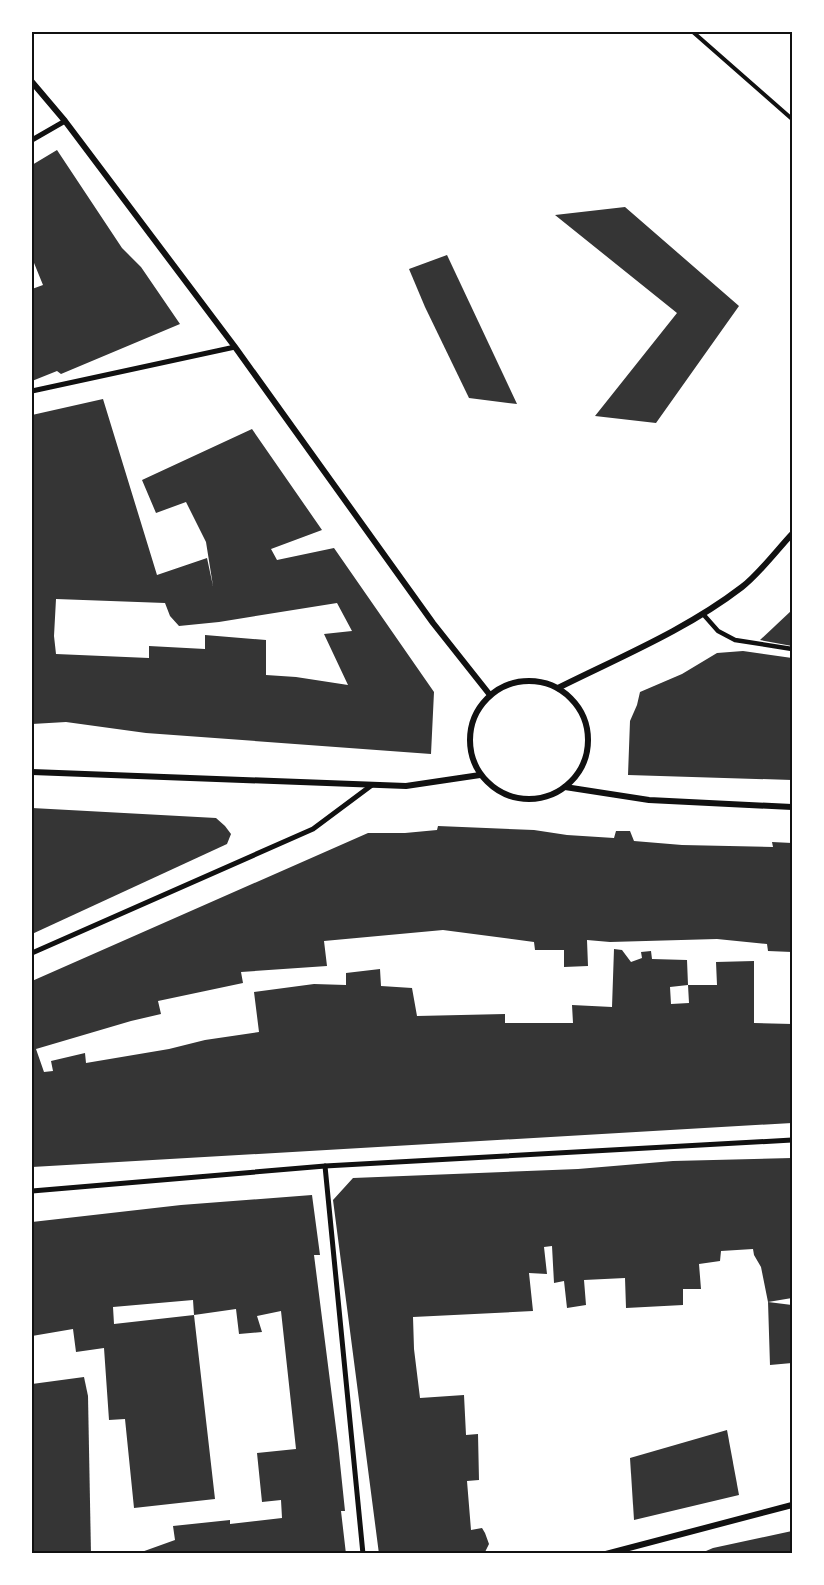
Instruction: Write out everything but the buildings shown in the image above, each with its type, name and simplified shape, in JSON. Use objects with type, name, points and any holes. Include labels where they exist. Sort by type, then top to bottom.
[{"type":"street","points":[[32,82],[235,348],[433,623],[490,695]]},
{"type":"street","points":[[32,140],[64,121]]},
{"type":"street","points":[[32,391],[235,348]]},
{"type":"street","points":[[558,688],[703,614],[744,585],[792,534]]},
{"type":"street","points":[[516,682],[544,683],[558,688],[574,700],[584,716],[588,735],[587,755],[579,772],[565,787],[544,798],[520,799],[498,791],[480,775],[473,762],[470,748],[473,719],[480,706],[502,687],[516,682]]},
{"type":"street","points":[[32,772],[406,786],[480,775]]},
{"type":"street","points":[[32,953],[313,829],[372,785]]},
{"type":"street","points":[[565,787],[649,800],[792,807]]},
{"type":"street","points":[[32,1191],[325,1166],[792,1140]]},
{"type":"street","points":[[325,1166],[363,1554]]},
{"type":"street","points":[[606,1554],[792,1505]]},
{"type":"lane","points":[[703,614],[718,631],[735,640],[792,649]]},
{"type":"path","points":[[693,32],[792,118]]}]
